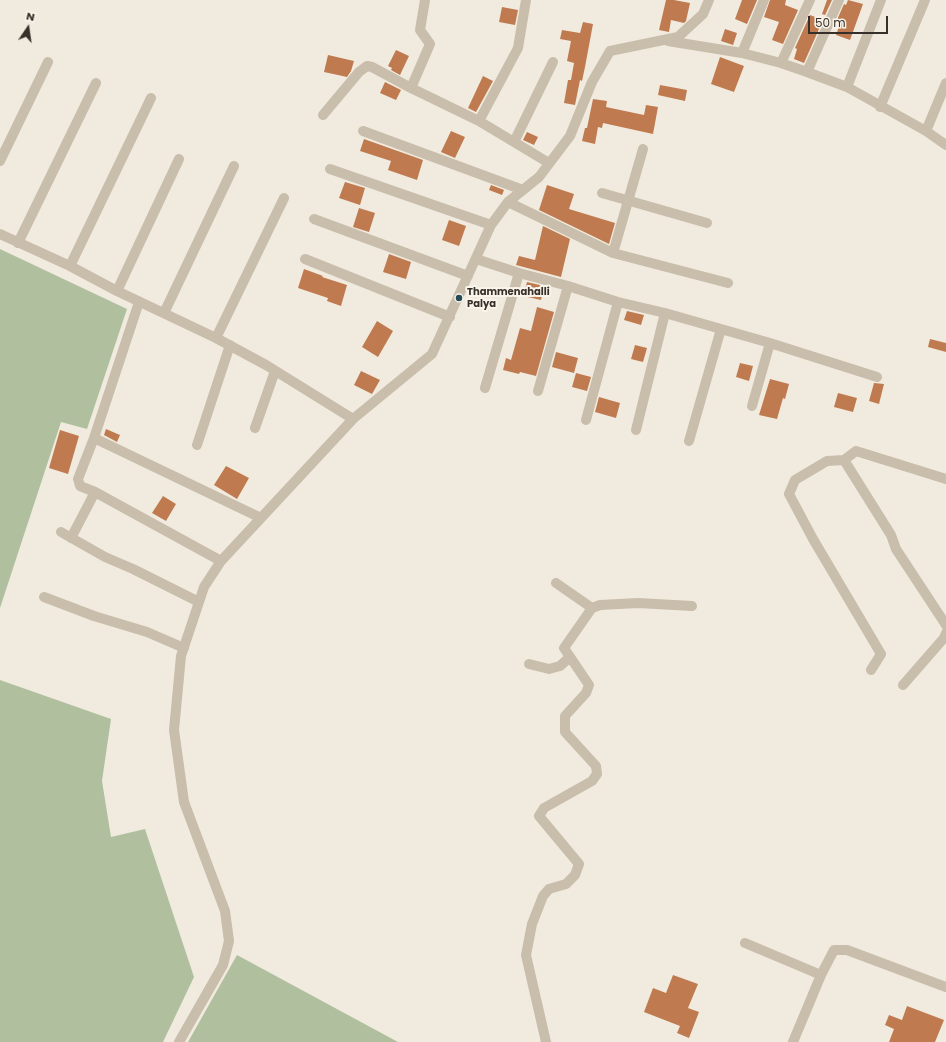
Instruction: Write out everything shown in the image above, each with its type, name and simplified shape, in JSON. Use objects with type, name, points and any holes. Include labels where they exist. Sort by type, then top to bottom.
[{"type":"street","points":[[411,88],[430,44],[420,30],[425,0]]},
{"type":"street","points":[[479,121],[518,48],[526,0]]},
{"type":"street","points":[[179,1042],[223,965],[229,941],[225,911],[184,802],[174,730],[181,656],[204,587],[221,560],[353,419],[432,354],[491,225],[508,202],[539,177],[570,136],[592,82],[610,52],[678,37],[698,19],[709,0]]},
{"type":"street","points":[[742,53],[764,0]]},
{"type":"street","points":[[781,63],[810,0]]},
{"type":"street","points":[[807,72],[840,0]]},
{"type":"street","points":[[847,87],[882,0]]},
{"type":"street","points":[[880,107],[925,0]]},
{"type":"street","points":[[664,40],[742,53],[781,63],[807,72],[847,87],[880,107],[926,131],[946,145]]},
{"type":"street","points":[[0,161],[48,62]]},
{"type":"street","points":[[514,142],[553,62]]},
{"type":"street","points":[[323,114],[359,72],[367,66],[372,67],[479,121],[549,163]]},
{"type":"street","points":[[18,243],[96,83]]},
{"type":"street","points":[[926,131],[946,83]]},
{"type":"street","points":[[70,266],[151,98]]},
{"type":"street","points":[[363,131],[523,190]]},
{"type":"street","points":[[613,253],[643,149]]},
{"type":"street","points":[[117,291],[179,159]]},
{"type":"street","points":[[164,313],[234,166]]},
{"type":"street","points":[[330,170],[491,225]]},
{"type":"street","points":[[602,194],[707,223]]},
{"type":"street","points":[[216,338],[284,198]]},
{"type":"street","points":[[508,202],[613,253],[728,284]]},
{"type":"street","points":[[314,219],[468,276]]},
{"type":"street","points":[[0,234],[70,266],[139,302],[230,345],[275,370],[353,419]]},
{"type":"street","points":[[305,259],[450,317]]},
{"type":"street","points":[[476,259],[618,302],[770,343],[877,377]]},
{"type":"street","points":[[485,388],[519,273]]},
{"type":"street","points":[[538,391],[568,286]]},
{"type":"street","points":[[139,302],[94,438],[78,479],[80,486],[95,492],[221,560]]},
{"type":"street","points":[[586,420],[618,302]]},
{"type":"street","points":[[636,430],[665,314]]},
{"type":"street","points":[[689,441],[721,329]]},
{"type":"street","points":[[752,406],[770,343]]},
{"type":"street","points":[[197,445],[230,345]]},
{"type":"street","points":[[254,428],[275,370]]},
{"type":"street","points":[[94,438],[261,518]]},
{"type":"street","points":[[870,670],[881,654],[813,539],[789,494],[795,480],[827,461],[844,460],[856,451],[946,479]]},
{"type":"street","points":[[844,460],[891,535],[896,549],[946,625]]},
{"type":"street","points":[[71,538],[95,492]]},
{"type":"street","points":[[61,532],[105,557],[133,568],[199,602]]},
{"type":"street","points":[[556,584],[592,608]]},
{"type":"street","points":[[44,597],[94,616],[147,632],[184,648]]},
{"type":"street","points":[[546,1042],[526,955],[532,924],[543,896],[549,889],[566,884],[575,875],[579,864],[539,816],[544,808],[592,781],[597,774],[596,766],[565,732],[565,716],[586,693],[589,685],[564,648],[592,608],[600,605],[638,603],[692,606]]},
{"type":"street","points":[[903,684],[944,638],[946,633]]},
{"type":"street","points":[[529,664],[548,669],[560,666],[570,657]]},
{"type":"street","points":[[745,943],[820,975]]},
{"type":"street","points":[[793,1042],[820,975],[834,950],[847,950],[946,987]]},
{"type":"green space","points":[[0,249],[127,309],[87,429],[61,422],[0,608]]},
{"type":"green space","points":[[0,680],[111,719],[102,781],[111,837],[145,829],[194,977],[163,1042],[0,1042]]},
{"type":"green space","points":[[237,955],[398,1042],[188,1042]]},
{"type":"building","points":[[666,0],[690,3],[686,21],[684,23],[671,20],[669,32],[659,30]]},
{"type":"building","points":[[742,0],[757,0],[747,24],[735,19]]},
{"type":"building","points":[[770,0],[786,0],[785,5],[798,10],[783,44],[772,40],[779,22],[764,17]]},
{"type":"building","points":[[827,0],[832,0],[825,15],[822,14]]},
{"type":"building","points":[[848,0],[863,4],[850,40],[836,35],[841,21],[837,20],[844,4],[846,5]]},
{"type":"building","points":[[502,7],[518,10],[515,25],[499,22]]},
{"type":"building","points":[[810,15],[823,20],[804,63],[794,59],[797,49],[795,48]]},
{"type":"building","points":[[583,22],[593,24],[582,81],[580,80],[575,105],[564,103],[568,80],[571,80],[574,63],[567,61],[571,41],[560,39],[562,30],[580,33]]},
{"type":"building","points":[[725,29],[737,33],[733,45],[721,41]]},
{"type":"building","points":[[396,50],[409,56],[400,75],[391,70],[392,68],[388,66]]},
{"type":"building","points":[[328,55],[354,61],[351,71],[347,77],[324,72]]},
{"type":"building","points":[[720,57],[744,66],[734,92],[711,84]]},
{"type":"building","points":[[483,76],[493,81],[476,112],[468,108]]},
{"type":"building","points":[[385,82],[401,90],[396,100],[380,93]]},
{"type":"building","points":[[660,85],[687,90],[685,101],[658,95]]},
{"type":"building","points":[[593,99],[607,101],[606,107],[644,115],[646,105],[658,107],[653,134],[603,123],[602,128],[598,127],[595,144],[582,141],[585,128],[587,128]]},
{"type":"building","points":[[451,131],[465,137],[455,158],[441,152]]},
{"type":"building","points":[[527,132],[538,137],[534,145],[523,140]]},
{"type":"building","points":[[364,139],[423,160],[417,180],[388,170],[391,161],[360,151]]},
{"type":"building","points":[[345,182],[365,188],[360,205],[339,198]]},
{"type":"building","points":[[491,185],[504,190],[502,195],[489,190]]},
{"type":"building","points":[[547,185],[574,194],[569,209],[615,223],[609,244],[539,210]]},
{"type":"building","points":[[359,208],[375,213],[369,232],[353,227]]},
{"type":"building","points":[[449,220],[466,226],[459,246],[442,240]]},
{"type":"building","points":[[543,226],[570,239],[561,277],[516,265],[519,256],[535,260]]},
{"type":"building","points":[[389,254],[411,262],[406,279],[383,272]]},
{"type":"building","points":[[304,269],[323,276],[322,277],[347,285],[341,306],[327,301],[328,298],[298,288]]},
{"type":"building","points":[[527,282],[544,286],[541,300],[523,296]]},
{"type":"building","points":[[537,307],[554,312],[536,376],[503,370],[506,358],[511,360],[520,328],[531,331]]},
{"type":"building","points":[[627,311],[644,315],[641,325],[624,320]]},
{"type":"building","points":[[377,321],[393,331],[378,357],[362,347]]},
{"type":"building","points":[[930,339],[946,343],[946,352],[928,347]]},
{"type":"building","points":[[635,345],[647,348],[643,362],[631,359]]},
{"type":"building","points":[[556,352],[578,358],[574,373],[552,367]]},
{"type":"building","points":[[740,363],[753,366],[749,381],[736,377]]},
{"type":"building","points":[[361,371],[380,380],[372,394],[354,385]]},
{"type":"building","points":[[576,373],[591,377],[587,391],[572,387]]},
{"type":"building","points":[[770,379],[789,384],[777,419],[759,415]]},
{"type":"building","points":[[874,383],[884,384],[879,404],[869,401]]},
{"type":"building","points":[[838,393],[857,398],[853,412],[834,407]]},
{"type":"building","points":[[599,397],[620,403],[616,418],[595,412]]},
{"type":"building","points":[[106,429],[120,435],[117,442],[104,435]]},
{"type":"building","points":[[60,430],[79,436],[68,474],[49,468]]},
{"type":"building","points":[[226,466],[249,478],[237,499],[214,485]]},
{"type":"building","points":[[163,496],[176,504],[166,521],[152,513]]},
{"type":"building","points":[[673,975],[698,984],[688,1008],[699,1012],[689,1038],[677,1033],[680,1026],[644,1012],[653,988],[666,993]]},
{"type":"building","points":[[907,1006],[944,1020],[935,1042],[889,1042],[894,1029],[885,1025],[889,1015],[902,1020]]},
{"type":"place","name":"Thammenahalli Palya","points":[[459,298]]}]
